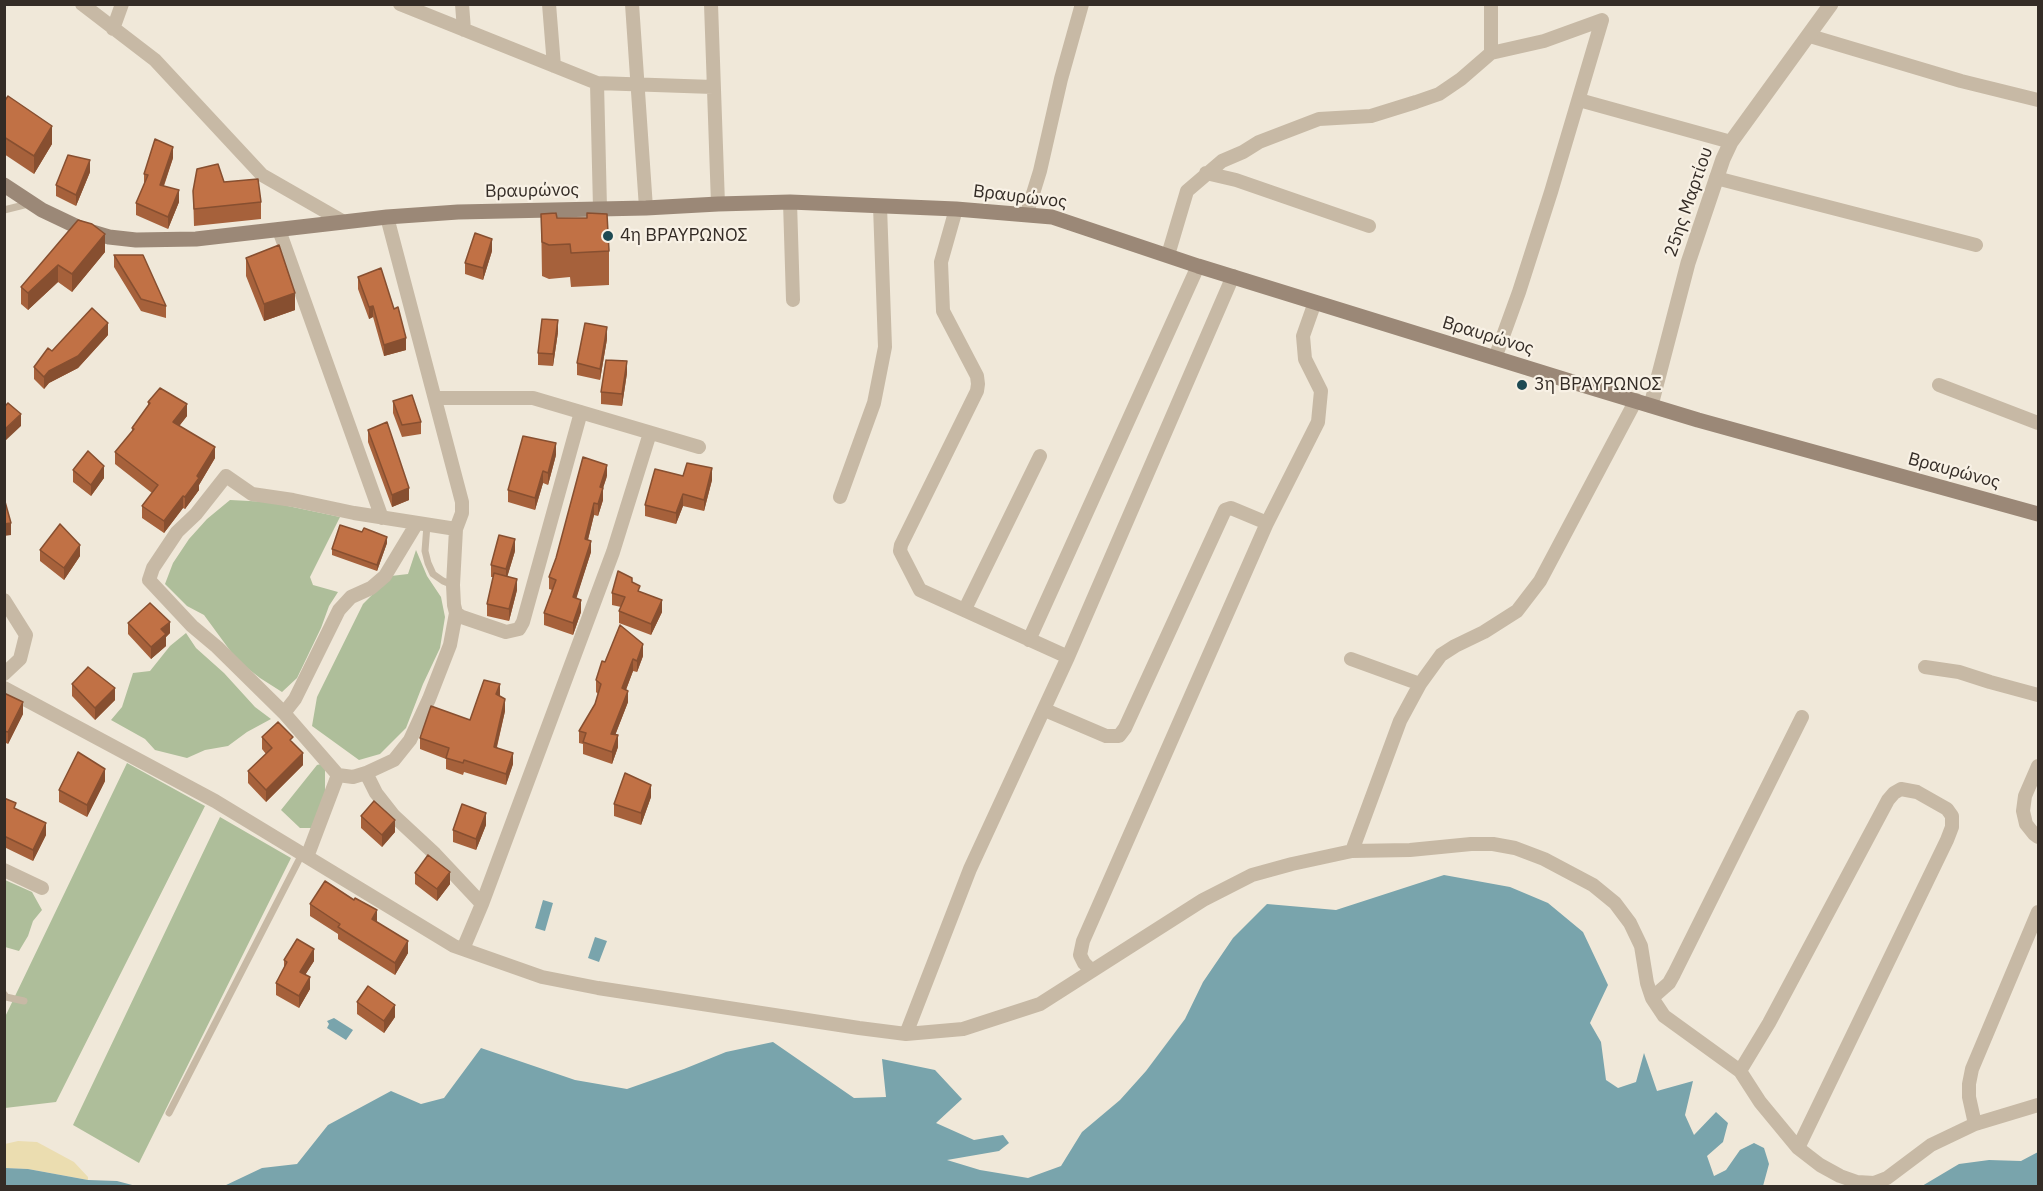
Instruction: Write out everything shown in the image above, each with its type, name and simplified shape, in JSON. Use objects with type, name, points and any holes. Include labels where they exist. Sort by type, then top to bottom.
[{"type":"main road","name":"Βραυρώνος","points":[[4,185],[31,203],[82,229],[109,237],[136,240],[196,239],[387,217],[458,212],[790,202],[956,208],[1052,217],[1198,266],[1698,420],[2038,514]]},
{"type":"street","points":[[82,4],[155,60],[262,175],[344,222]]},
{"type":"street","points":[[113,28],[122,4]]},
{"type":"street","points":[[400,4],[597,83],[713,87]]},
{"type":"street","points":[[462,4],[464,30]]},
{"type":"street","points":[[549,4],[554,66]]},
{"type":"street","points":[[632,4],[645,208]]},
{"type":"street","points":[[711,4],[718,204]]},
{"type":"street","points":[[1027,213],[1040,171],[1082,4]]},
{"type":"street","points":[[1491,4],[1491,53]]},
{"type":"street","name":"25ης Μαρτίου","points":[[1651,405],[1688,263],[1716,178],[1731,142],[1831,4]]},
{"type":"street","points":[[1167,255],[1187,191],[1222,161],[1293,127],[1319,119],[1371,116],[1439,94],[1461,80],[1491,53],[1544,41],[1602,20],[1519,292],[1496,358]]},
{"type":"street","points":[[1810,36],[1961,81],[2038,100]]},
{"type":"street","points":[[597,83],[600,208]]},
{"type":"street","points":[[1579,100],[1731,142]]},
{"type":"street","points":[[1206,173],[1236,180],[1369,226]]},
{"type":"street","points":[[1716,178],[1976,245]]},
{"type":"street","points":[[790,202],[793,300]]},
{"type":"street","points":[[840,497],[874,403],[885,347],[880,206]]},
{"type":"street","points":[[956,208],[941,262],[943,311],[976,376],[977,392],[901,545],[900,552],[920,590],[1068,657]]},
{"type":"street","points":[[387,217],[462,502],[462,513],[456,529],[453,585],[456,613],[450,645],[410,740],[393,760],[353,777],[338,775],[284,713],[149,580],[153,568],[177,532],[226,476],[252,494],[456,529]]},
{"type":"street","points":[[279,230],[382,518]]},
{"type":"street","points":[[1029,640],[1198,266]]},
{"type":"street","points":[[906,1034],[969,869],[1045,710],[1233,276]]},
{"type":"street","points":[[1091,970],[1084,963],[1080,954],[1083,941],[1267,523],[1318,422],[1321,391],[1305,358],[1303,336],[1315,302]]},
{"type":"street","points":[[1939,385],[2038,423]]},
{"type":"street","points":[[435,398],[533,398],[699,447]]},
{"type":"street","points":[[1352,851],[1400,722],[1420,684],[1441,655],[1484,632],[1517,610],[1540,581],[1636,400]]},
{"type":"street","points":[[456,613],[506,632],[519,629],[523,622],[581,412]]},
{"type":"street","points":[[463,949],[482,904],[613,552],[650,433]]},
{"type":"street","points":[[965,609],[1040,456]]},
{"type":"street","points":[[1045,710],[1106,736],[1119,736],[1125,728],[1225,510],[1231,508],[1267,523]]},
{"type":"street","points":[[284,713],[295,699],[339,610],[351,597],[370,588],[384,576],[422,524]]},
{"type":"street","points":[[4,600],[26,635],[20,659],[4,674]]},
{"type":"street","points":[[1351,659],[1420,684]]},
{"type":"street","points":[[1925,667],[1959,672],[2038,695]]},
{"type":"street","points":[[4,687],[215,801],[463,949],[542,977],[801,1021],[906,1034],[963,1029],[1040,1004],[1203,900],[1252,875],[1352,851],[1410,850],[1493,844],[1515,848],[1552,862],[1593,885],[1615,903],[1630,923],[1641,945],[1647,983],[1652,998],[1664,1016],[1740,1071],[1760,1102],[1798,1148],[1820,1165],[1840,1176],[1857,1182],[1874,1183],[1887,1178],[1931,1145],[1975,1124],[2038,1105]]},
{"type":"street","points":[[1652,998],[1669,983],[1674,974],[1802,717]]},
{"type":"street","points":[[2038,766],[2025,796],[2023,811],[2026,824],[2038,837]]},
{"type":"street","points":[[366,773],[376,793],[394,816],[435,854],[482,904]]},
{"type":"street","points":[[305,855],[338,775]]},
{"type":"street","points":[[1740,1071],[1769,1023],[1888,800],[1901,789],[1917,792],[1947,809],[1952,816],[1952,827],[1947,840],[1798,1148]]},
{"type":"street","points":[[4,870],[42,888]]},
{"type":"street","points":[[1975,1124],[1969,1097],[1972,1069],[2038,912]]},
{"type":"lane","points":[[4,210],[31,203]]},
{"type":"lane","points":[[422,524],[425,551],[433,574],[453,585]]},
{"type":"lane","points":[[169,1113],[305,855]]},
{"type":"lane","points":[[4,994],[6,997],[24,1001]]},
{"type":"green space","points":[[230,500],[269,502],[340,517],[310,577],[313,585],[338,592],[329,606],[297,678],[282,692],[237,660],[204,615],[187,606],[165,584],[173,563],[189,539],[207,519]]},
{"type":"green space","points":[[416,550],[427,576],[441,597],[445,617],[440,648],[406,728],[380,754],[359,760],[312,726],[317,697],[363,604],[391,576],[408,574]]},
{"type":"green space","points":[[186,633],[196,648],[224,673],[255,707],[271,719],[228,746],[205,750],[187,758],[155,750],[145,739],[111,720],[122,707],[133,673],[150,671],[170,646]]},
{"type":"green space","points":[[127,763],[205,806],[56,1102],[5,1108],[4,1019]]},
{"type":"green space","points":[[325,763],[325,796],[311,828],[300,828],[281,810],[317,765]]},
{"type":"green space","points":[[220,817],[291,858],[139,1163],[73,1125]]},
{"type":"green space","points":[[5,880],[32,892],[42,910],[33,921],[28,936],[19,951],[5,947]]},
{"type":"sand","points":[[18,1141],[37,1142],[74,1162],[88,1177],[88,1180],[28,1169],[5,1168],[5,1144]]},
{"type":"water","points":[[1444,875],[1510,887],[1548,903],[1583,932],[1608,985],[1590,1023],[1601,1042],[1606,1080],[1618,1088],[1636,1082],[1644,1053],[1657,1091],[1693,1081],[1685,1115],[1694,1135],[1716,1112],[1728,1123],[1723,1142],[1707,1156],[1714,1176],[1726,1170],[1740,1150],[1754,1143],[1764,1148],[1769,1164],[1763,1186],[224,1186],[262,1168],[297,1164],[328,1125],[391,1091],[421,1104],[444,1098],[481,1048],[575,1080],[627,1089],[726,1052],[773,1042],[854,1098],[886,1097],[882,1059],[935,1070],[962,1099],[936,1123],[974,1140],[1003,1135],[1009,1143],[999,1151],[947,1160],[980,1170],[1028,1178],[1061,1166],[1082,1132],[1120,1100],[1146,1071],[1185,1019],[1203,982],[1233,938],[1267,904],[1336,910]]},
{"type":"water","points":[[543,900],[553,903],[545,931],[535,928]]},
{"type":"water","points":[[595,937],[607,941],[599,962],[588,958]]},
{"type":"water","points":[[334,1018],[353,1030],[346,1040],[327,1028],[329,1024],[327,1021]]},
{"type":"water","points":[[2038,1152],[2038,1186],[1922,1186],[1959,1164],[1989,1160],[2021,1161]]},
{"type":"water","points":[[5,1168],[28,1169],[88,1180],[117,1181],[136,1186],[5,1186]]},
{"type":"building","points":[[8,96],[52,126],[34,156],[4,137],[4,102]]},
{"type":"building","points":[[155,139],[173,147],[160,185],[179,190],[168,217],[136,203],[148,175],[144,174]]},
{"type":"building","points":[[68,155],[90,160],[76,195],[56,185]]},
{"type":"building","points":[[218,164],[224,182],[258,179],[261,202],[194,209],[193,191],[197,169]]},
{"type":"building","points":[[556,213],[557,218],[587,218],[587,213],[607,214],[609,251],[571,253],[570,244],[549,245],[542,242],[541,214]]},
{"type":"building","points":[[78,220],[92,224],[105,234],[72,274],[58,265],[28,293],[21,287]]},
{"type":"building","points":[[475,233],[492,239],[483,268],[465,263]]},
{"type":"building","points":[[279,245],[295,293],[264,304],[246,258]]},
{"type":"building","points":[[114,255],[143,255],[166,306],[141,299]]},
{"type":"building","points":[[381,268],[394,309],[398,307],[406,338],[384,345],[373,306],[369,307],[358,277]]},
{"type":"building","points":[[92,308],[108,323],[78,356],[49,371],[44,377],[34,367],[48,348],[52,351]]},
{"type":"building","points":[[542,319],[558,320],[553,354],[538,353]]},
{"type":"building","points":[[585,323],[607,327],[600,369],[577,363]]},
{"type":"building","points":[[606,360],[627,361],[622,394],[601,392]]},
{"type":"building","points":[[160,388],[187,404],[173,422],[215,447],[197,476],[199,478],[164,521],[142,506],[158,485],[115,452],[134,429],[132,428],[150,403],[148,402]]},
{"type":"building","points":[[412,395],[421,422],[402,425],[393,401]]},
{"type":"building","points":[[8,403],[21,414],[4,430],[4,407]]},
{"type":"building","points":[[387,422],[409,488],[392,495],[368,430]]},
{"type":"building","points":[[523,436],[556,443],[548,473],[543,471],[535,498],[508,490]]},
{"type":"building","points":[[88,451],[104,466],[91,485],[73,470]]},
{"type":"building","points":[[583,457],[607,465],[600,487],[603,488],[598,504],[594,503],[585,539],[591,541],[573,597],[581,600],[573,623],[544,613],[556,580],[549,577]]},
{"type":"building","points":[[687,463],[712,468],[704,500],[683,494],[676,513],[645,505],[655,469],[683,476]]},
{"type":"building","points":[[4,498],[11,523],[4,524]]},
{"type":"building","points":[[60,524],[80,545],[64,568],[40,550]]},
{"type":"building","points":[[340,525],[362,532],[364,528],[387,537],[377,565],[332,549]]},
{"type":"building","points":[[499,535],[515,539],[506,569],[491,565]]},
{"type":"building","points":[[618,571],[632,578],[632,582],[640,586],[638,591],[662,600],[651,624],[619,611],[625,597],[612,593]]},
{"type":"building","points":[[494,573],[517,579],[509,609],[487,604]]},
{"type":"building","points":[[150,603],[170,622],[161,629],[166,634],[151,647],[128,623]]},
{"type":"building","points":[[620,625],[643,644],[637,661],[633,659],[622,688],[628,691],[611,734],[618,735],[612,752],[583,742],[586,733],[579,731],[595,704],[601,684],[596,680],[602,661],[605,662]]},
{"type":"building","points":[[88,667],[115,688],[95,708],[72,684]]},
{"type":"building","points":[[484,680],[500,684],[496,694],[505,699],[494,747],[513,753],[506,774],[464,760],[463,763],[446,758],[449,748],[420,738],[431,706],[470,720]]},
{"type":"building","points":[[4,693],[23,702],[8,732],[4,731]]},
{"type":"building","points":[[278,722],[293,737],[290,740],[303,753],[266,790],[248,771],[272,748],[262,737]]},
{"type":"building","points":[[78,752],[105,769],[87,805],[59,790]]},
{"type":"building","points":[[625,773],[651,785],[641,813],[614,804]]},
{"type":"building","points":[[4,798],[16,803],[14,808],[46,823],[33,850],[4,836]]},
{"type":"building","points":[[374,801],[395,820],[382,835],[361,816]]},
{"type":"building","points":[[462,804],[486,813],[476,839],[453,830]]},
{"type":"building","points":[[428,855],[450,872],[437,889],[415,873]]},
{"type":"building","points":[[325,881],[354,900],[355,898],[377,910],[372,919],[408,941],[395,963],[338,927],[340,924],[310,904]]},
{"type":"building","points":[[297,939],[314,949],[300,972],[310,977],[299,996],[276,983],[287,962],[284,960]]},
{"type":"building","points":[[368,986],[395,1005],[384,1021],[357,1002]]},
{"type":"place","name":"4η ΒΡΑΥΡΩΝΟΣ","points":[[608,236]]},
{"type":"place","name":"3η ΒΡΑΥΡΩΝΟΣ","points":[[1522,385]]}]
